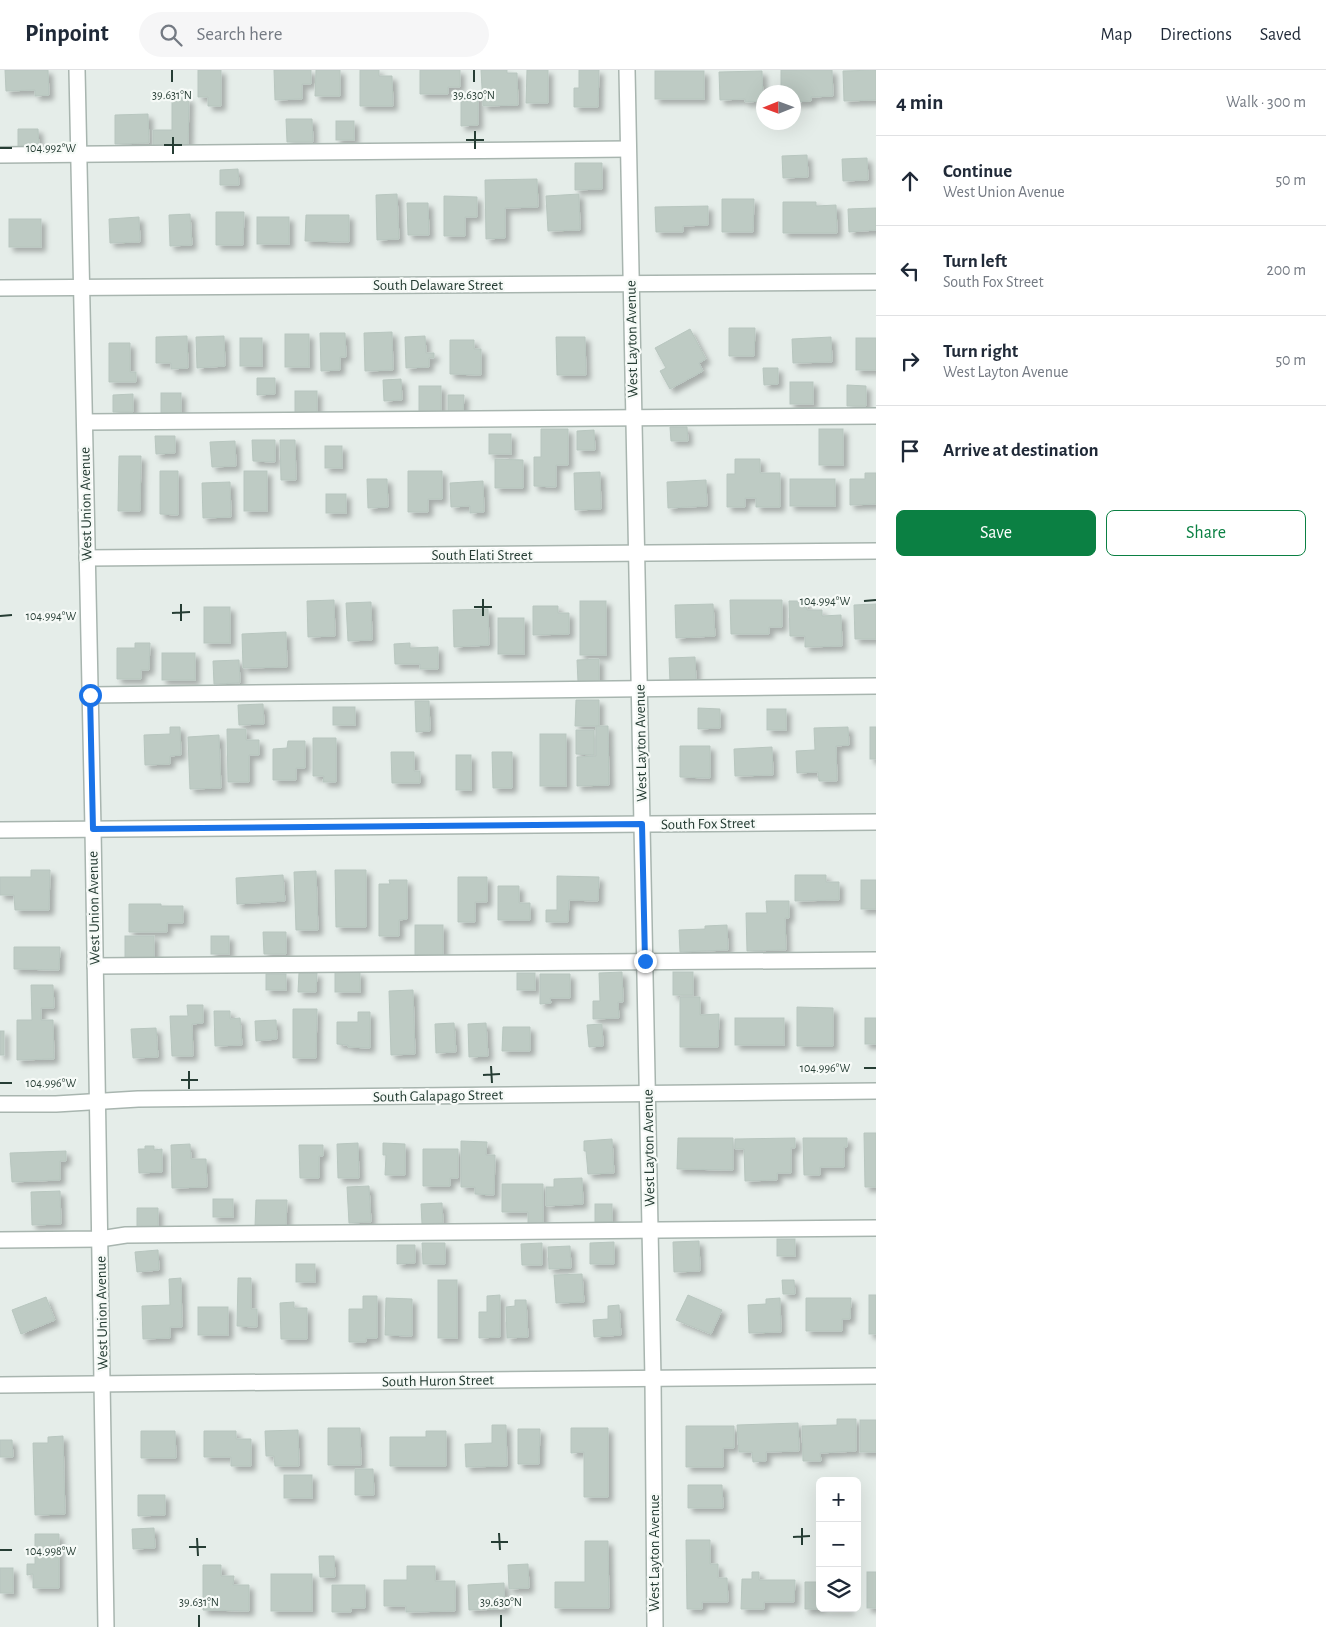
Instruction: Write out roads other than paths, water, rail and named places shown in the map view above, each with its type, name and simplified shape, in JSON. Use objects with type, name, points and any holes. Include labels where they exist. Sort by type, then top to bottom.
[{"type":"street","name":"West Union Avenue","points":[[78,70],[106,1627]]},
{"type":"street","name":"West Layton Avenue","points":[[627,70],[648,1093],[655,1627]]},
{"type":"street","points":[[0,155],[628,149]]},
{"type":"street","name":"South Delaware Street","points":[[0,288],[876,282]]},
{"type":"street","points":[[85,422],[876,416]]},
{"type":"street","name":"South Elati Street","points":[[87,558],[876,551]]},
{"type":"street","points":[[90,695],[876,686]]},
{"type":"street","name":"South Fox Street","points":[[0,830],[876,822]]},
{"type":"street","points":[[95,966],[876,960]]},
{"type":"street","name":"South Galapago Street","points":[[0,1104],[56,1104],[138,1099],[876,1091]]},
{"type":"street","points":[[0,1240],[100,1239],[126,1235],[876,1228]]},
{"type":"street","name":"South Huron Street","points":[[0,1385],[876,1376]]}]
